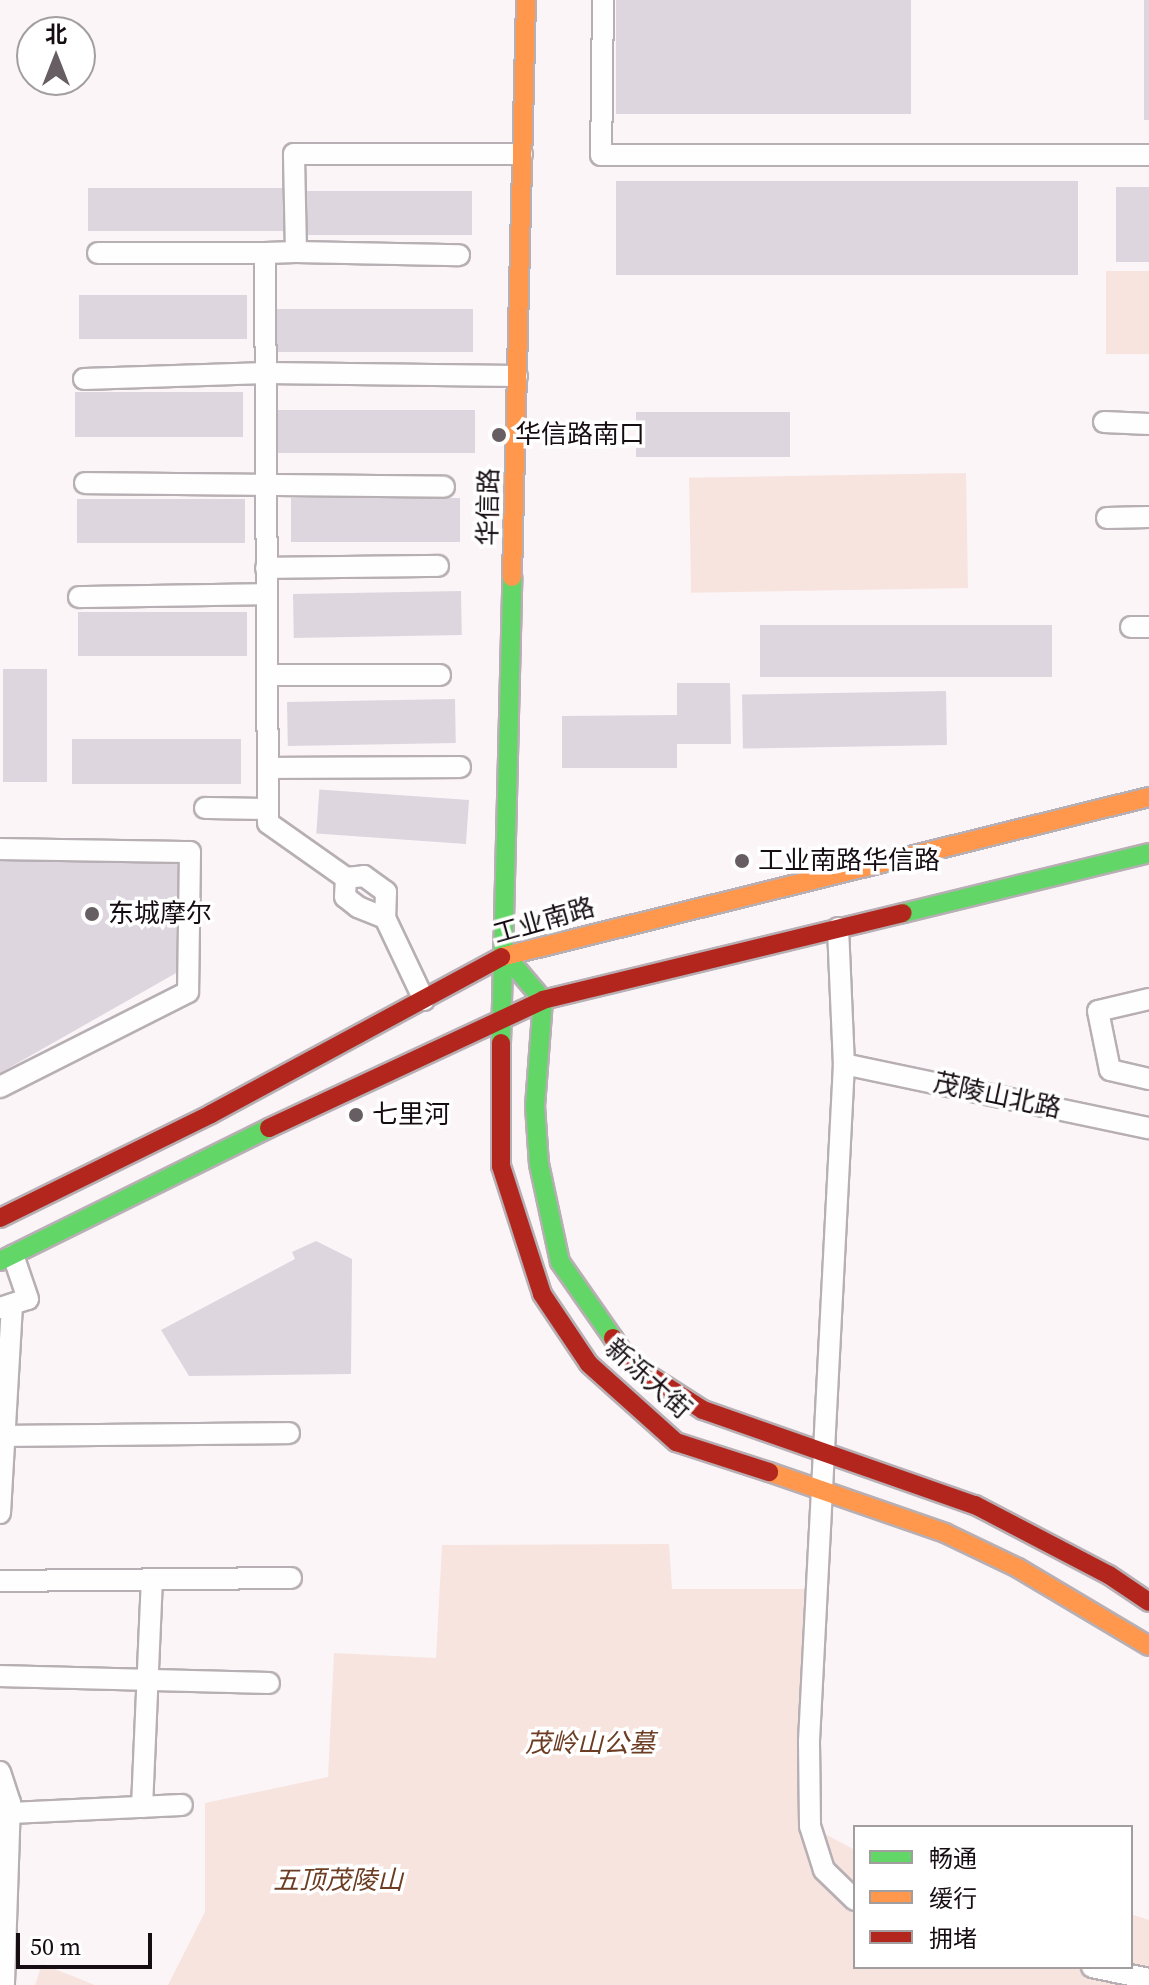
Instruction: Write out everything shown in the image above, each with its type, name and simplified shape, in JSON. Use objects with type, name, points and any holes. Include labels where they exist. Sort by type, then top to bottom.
[{"type":"main road","name":"华信路","points":[[505,955],[526,0]]},
{"type":"main road","name":"工业南路","points":[[0,1218],[424,1000],[505,955],[1149,797]]},
{"type":"main road","points":[[7,1258],[350,1088],[543,1000],[1149,853]]},
{"type":"main road","points":[[505,955],[543,1000]]},
{"type":"main road","name":"新泺大街","points":[[505,955],[500,1021],[501,1166],[542,1294],[589,1364],[676,1442],[824,1489],[945,1533],[1144,1642]]},
{"type":"main road","name":"新泺大街","points":[[543,1000],[535,1106],[539,1164],[560,1262],[630,1363],[703,1410],[975,1505],[1149,1602]]},
{"type":"street","points":[[603,0],[601,155],[1149,155]]},
{"type":"street","points":[[296,252],[294,154],[522,154]]},
{"type":"street","points":[[98,253],[459,255]]},
{"type":"street","points":[[265,253],[268,823],[346,878],[364,876],[386,892],[385,918],[424,1000]]},
{"type":"street","points":[[84,379],[266,373],[517,376]]},
{"type":"street","points":[[1104,422],[1149,424]]},
{"type":"street","points":[[85,483],[444,487]]},
{"type":"street","points":[[1107,518],[1149,517]]},
{"type":"street","points":[[266,568],[438,566]]},
{"type":"street","points":[[79,597],[266,594]]},
{"type":"street","points":[[267,675],[440,675]]},
{"type":"street","points":[[268,768],[460,767]]},
{"type":"street","points":[[205,808],[268,809]]},
{"type":"street","points":[[0,849],[190,852],[188,992],[0,1087]]},
{"type":"street","points":[[346,878],[345,897],[385,918]]},
{"type":"street","points":[[838,928],[844,1064],[809,1742],[810,1826],[824,1870],[853,1898]]},
{"type":"street","points":[[1149,999],[1098,1011],[1110,1070],[1149,1079]]},
{"type":"street","name":"茂陵山北路","points":[[844,1064],[1149,1128]]},
{"type":"street","points":[[0,1513],[6,1306],[28,1299],[7,1258]]},
{"type":"street","points":[[4,1436],[289,1433]]},
{"type":"street","points":[[0,1581],[291,1578]]},
{"type":"street","points":[[142,1807],[152,1580]]},
{"type":"street","points":[[1144,1642],[1149,1602]]},
{"type":"street","points":[[0,1676],[269,1683]]},
{"type":"street","points":[[0,1772],[10,1813],[5,1879],[4,1985]]},
{"type":"street","points":[[10,1813],[182,1805]]},
{"type":"street","points":[[1102,1969],[1149,1979]]},
{"type":"green space","points":[[1106,271],[1149,271],[1149,354],[1106,354]]},
{"type":"green space","points":[[966,473],[968,588],[691,593],[689,478]]},
{"type":"green space","name":"茂岭山公墓","points":[[669,1544],[672,1589],[808,1589],[810,1826],[853,1849],[853,1969],[1133,1969],[1133,1915],[1149,1920],[1149,1985],[168,1985],[205,1912],[205,1803],[328,1777],[334,1653],[436,1658],[442,1545]]},
{"type":"green space","points":[[42,1964],[95,1985],[35,1985]]},
{"type":"building","points":[[616,0],[911,0],[911,114],[616,114]]},
{"type":"building","points":[[1144,0],[1149,0],[1149,120],[1144,120]]},
{"type":"building","points":[[616,181],[1078,181],[1078,275],[616,275]]},
{"type":"building","points":[[1116,187],[1149,187],[1149,262],[1116,262]]},
{"type":"building","points":[[88,188],[286,188],[286,231],[88,231]]},
{"type":"building","points":[[304,191],[472,191],[472,235],[304,235]]},
{"type":"building","points":[[79,295],[247,295],[247,339],[79,339]]},
{"type":"building","points":[[275,309],[473,309],[473,352],[275,352]]},
{"type":"building","points":[[75,392],[243,392],[243,437],[75,437]]},
{"type":"building","points":[[278,410],[475,410],[475,453],[278,453]]},
{"type":"building","points":[[636,412],[790,412],[790,457],[636,457]]},
{"type":"building","points":[[291,498],[460,498],[460,542],[291,542]]},
{"type":"building","points":[[77,499],[245,499],[245,543],[77,543]]},
{"type":"building","points":[[461,591],[462,635],[294,638],[293,594]]},
{"type":"building","points":[[78,612],[247,612],[247,656],[78,656]]},
{"type":"building","points":[[760,625],[1052,625],[1052,677],[760,677]]},
{"type":"building","points":[[3,669],[47,669],[47,782],[3,782]]},
{"type":"building","points":[[677,683],[730,683],[731,744],[677,744],[677,768],[562,768],[562,716],[677,715]]},
{"type":"building","points":[[946,691],[947,745],[743,749],[742,695]]},
{"type":"building","points":[[455,699],[456,743],[288,746],[287,702]]},
{"type":"building","points":[[72,739],[241,739],[241,784],[72,784]]},
{"type":"building","points":[[319,790],[469,800],[466,844],[316,833]]},
{"type":"building","name":"东城摩尔","points":[[183,858],[185,968],[0,1073],[0,859]]},
{"type":"building","points":[[316,1241],[352,1259],[351,1374],[189,1376],[161,1330],[295,1259],[292,1252]]},
{"type":"traffic: fast","points":[[501,1043],[512,577]]},
{"type":"traffic: fast","points":[[903,913],[1149,853]]},
{"type":"traffic: fast","points":[[505,955],[543,1000],[535,1106],[539,1164],[560,1262],[613,1338]]},
{"type":"traffic: fast","points":[[0,1261],[269,1128]]},
{"type":"traffic: slow","points":[[512,577],[526,0]]},
{"type":"traffic: slow","points":[[501,957],[1149,797]]},
{"type":"traffic: slow","points":[[769,1472],[945,1533],[1018,1568],[1149,1646]]},
{"type":"traffic: jam","points":[[269,1128],[543,1000],[903,913]]},
{"type":"traffic: jam","points":[[0,1218],[211,1114],[501,957]]},
{"type":"traffic: jam","points":[[501,1043],[501,1166],[542,1294],[589,1364],[676,1442],[769,1472]]},
{"type":"traffic: jam","points":[[613,1338],[630,1363],[703,1410],[975,1505],[1109,1575],[1149,1602]]},
{"type":"place","name":"华信路南口","points":[[499,435]]},
{"type":"place","name":"工业南路华信路","points":[[742,861]]},
{"type":"place","name":"东城摩尔","points":[[92,914]]},
{"type":"place","name":"七里河","points":[[356,1115]]},
{"type":"park label","name":"五顶茂陵山","points":[[338,1881]]}]
